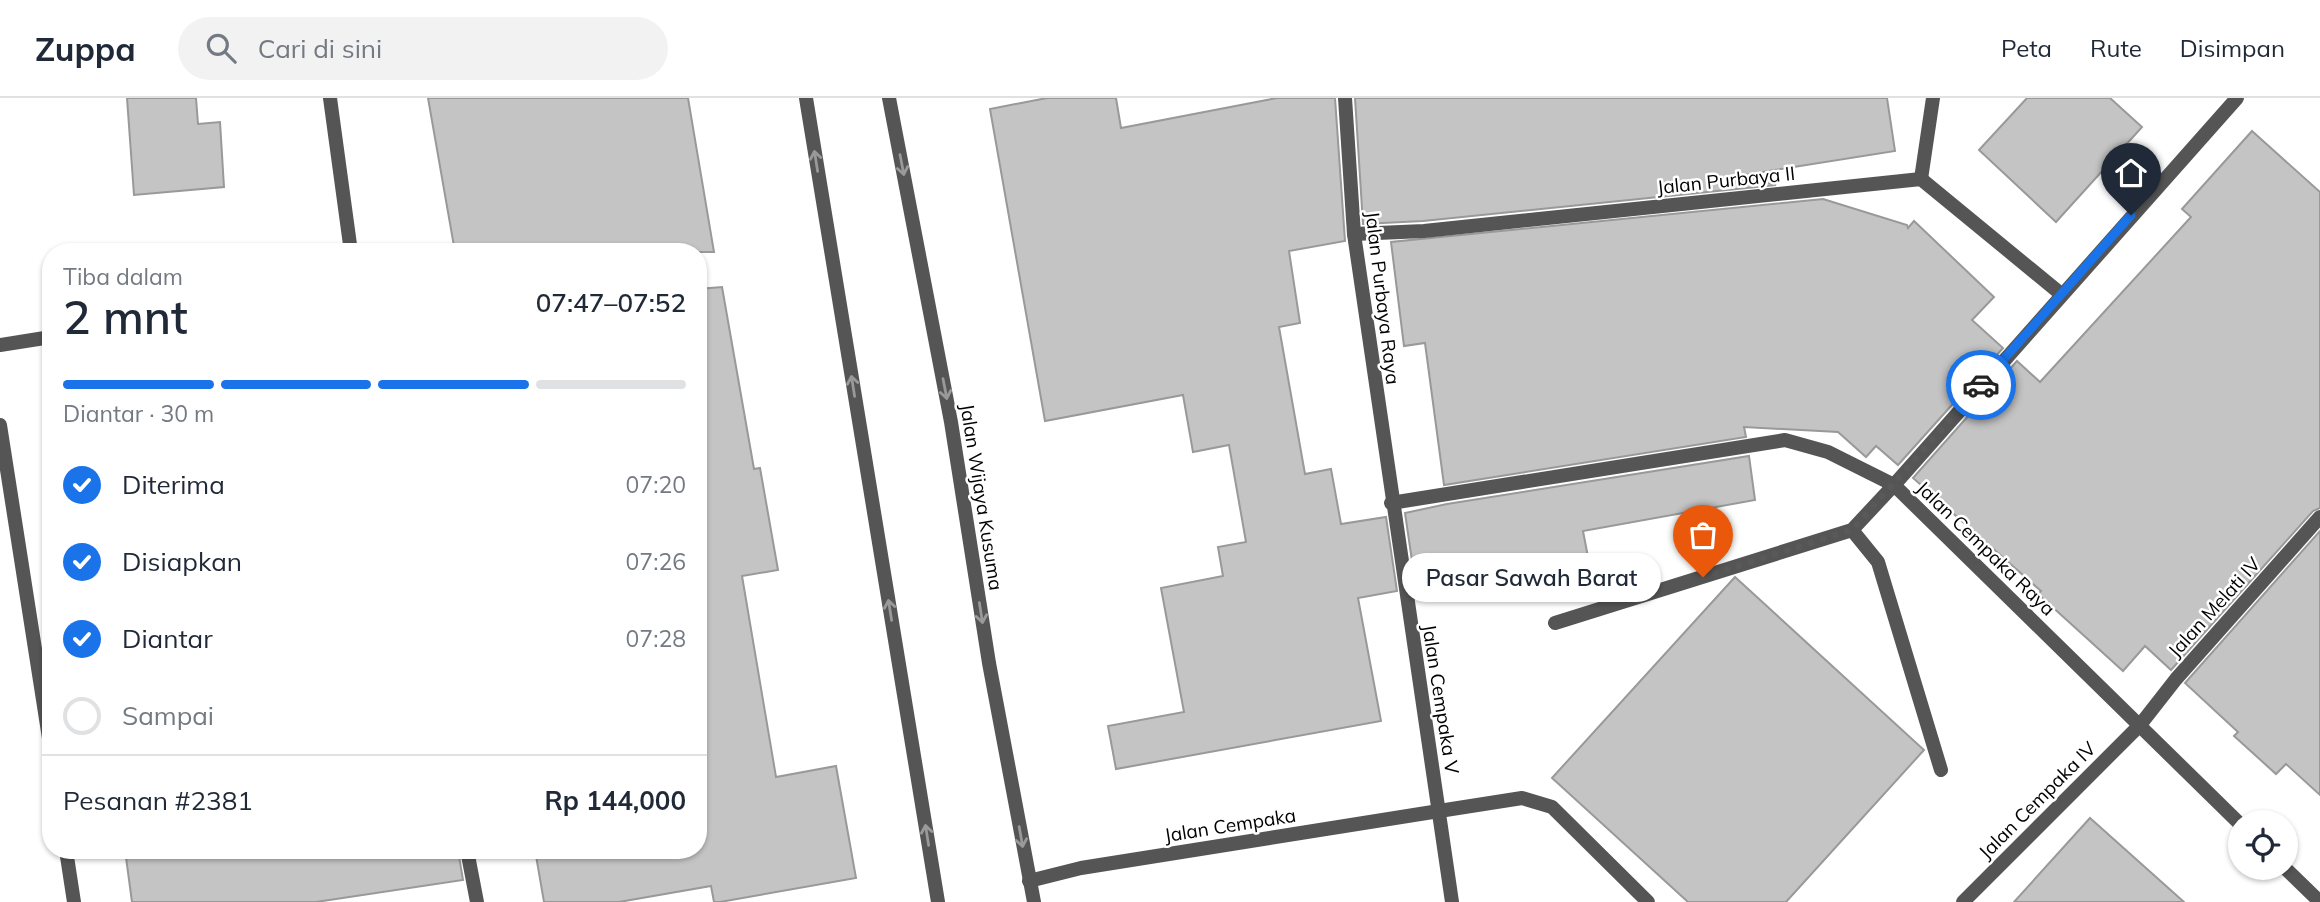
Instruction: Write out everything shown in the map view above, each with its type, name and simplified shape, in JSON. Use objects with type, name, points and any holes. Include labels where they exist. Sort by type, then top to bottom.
[{"type":"street","points":[[330,98],[350,243]]},
{"type":"street","points":[[806,98],[938,902]]},
{"type":"street","name":"Jalan Wijaya Kusuma","points":[[889,98],[951,422],[989,663],[1034,902]]},
{"type":"street","name":"Jalan Purbaya Raya","points":[[1345,98],[1354,234],[1391,503]]},
{"type":"street","points":[[1933,98],[1921,179],[2061,293]]},
{"type":"street","points":[[1555,623],[1852,530],[2237,98]]},
{"type":"street","name":"Jalan Purbaya II","points":[[1354,234],[1424,231],[1921,179]]},
{"type":"street","points":[[0,345],[42,338]]},
{"type":"street","points":[[0,425],[42,693]]},
{"type":"street","name":"Jalan Cempaka Raya","points":[[1391,503],[1785,440],[1828,452],[1894,485],[2228,812]]},
{"type":"street","name":"Jalan Cempaka V","points":[[1391,503],[1452,902]]},
{"type":"street","name":"Jalan Melati IV","points":[[2140,725],[2176,679],[2320,517]]},
{"type":"street","points":[[1852,530],[1878,562],[1941,769]]},
{"type":"street","name":"Jalan Cempaka IV","points":[[1963,902],[2140,725]]},
{"type":"street","name":"Jalan Cempaka","points":[[1029,881],[1081,868],[1521,798],[1552,807],[1648,902]]},
{"type":"street","points":[[67,859],[74,902]]},
{"type":"street","points":[[469,859],[477,902]]},
{"type":"street","points":[[2297,880],[2320,902]]},
{"type":"building","points":[[127,98],[196,98],[198,124],[220,122],[224,187],[134,195]]},
{"type":"building","points":[[428,98],[688,98],[714,252],[707,252],[707,243],[453,243]]},
{"type":"building","points":[[1047,98],[1116,98],[1121,128],[1277,98],[1335,98],[1345,241],[1289,251],[1300,323],[1279,327],[1305,474],[1331,469],[1341,524],[1386,517],[1397,591],[1358,598],[1381,721],[1116,769],[1108,726],[1184,712],[1161,588],[1223,576],[1218,547],[1246,542],[1229,445],[1193,452],[1183,395],[1045,421],[990,109]]},
{"type":"building","points":[[1355,98],[1887,98],[1895,151],[1744,175],[1776,185],[1423,221],[1363,224]]},
{"type":"building","points":[[2027,98],[2110,98],[2142,127],[2056,222],[1979,150]]},
{"type":"building","points":[[2252,131],[2320,192],[2320,508],[2313,511],[2171,670],[2145,646],[2123,671],[2038,594],[2041,591],[1913,478],[2017,361],[2040,382],[2191,217],[2182,209]]},
{"type":"building","points":[[1823,199],[1907,225],[1908,228],[1914,221],[1994,297],[1972,320],[2003,348],[1898,465],[1876,446],[1866,457],[1838,432],[1744,427],[1746,437],[1444,485],[1425,343],[1404,346],[1391,242]]},
{"type":"building","points":[[722,287],[754,469],[760,468],[778,570],[742,576],[776,777],[836,766],[856,878],[720,902],[714,902],[711,886],[619,902],[544,902],[537,859],[707,859],[707,288]]},
{"type":"building","points":[[1749,456],[1755,500],[1583,531],[1588,557],[1416,588],[1405,513]]},
{"type":"building","points":[[2320,531],[2320,795],[2286,764],[2276,774],[2234,736],[2238,732],[2185,683]]},
{"type":"building","points":[[1735,577],[1924,750],[1786,902],[1688,902],[1552,778]]},
{"type":"building","points":[[2090,818],[2184,902],[2014,902]]},
{"type":"building","points":[[126,859],[460,859],[463,880],[316,902],[132,902]]},
{"type":"way so far","points":[[1703,577],[1852,530],[1981,385]]},
{"type":"place","name":"Pasar Sawah Barat","points":[[1703,577]]},
{"type":"route","points":[[1981,385],[2131,215]]}]
